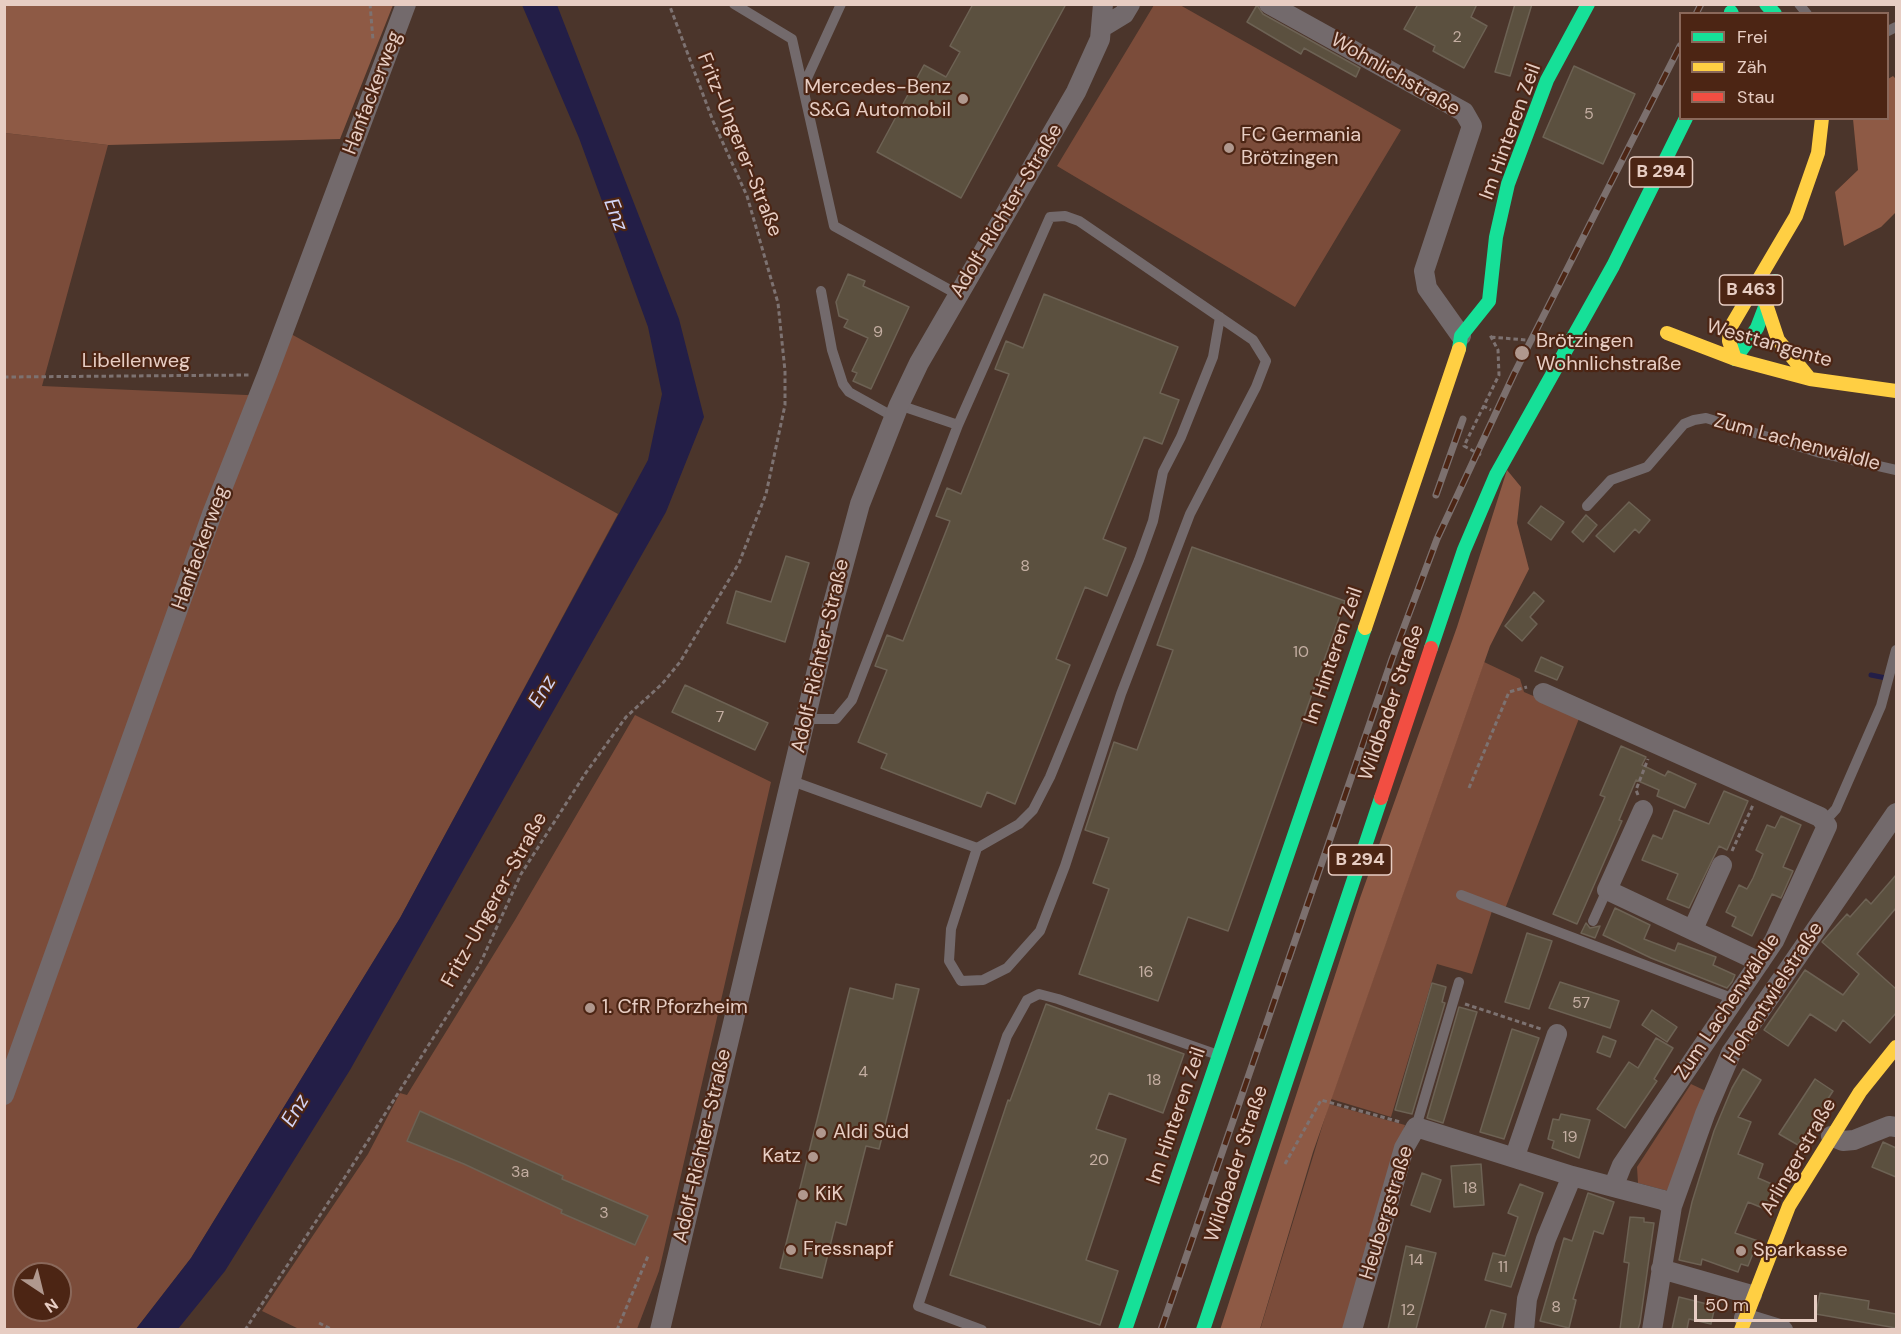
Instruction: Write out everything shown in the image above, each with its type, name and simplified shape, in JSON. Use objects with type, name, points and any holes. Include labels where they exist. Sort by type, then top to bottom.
[{"type":"main road","name":"Im Hinteren Zeil","points":[[1125,1329],[1457,358],[1461,336],[1489,301],[1496,237],[1508,184],[1547,80],[1588,4]]},
{"type":"main road","name":"Wildbader Straße","points":[[1203,1329],[1464,550],[1496,475],[1613,266],[1685,120]]},
{"type":"main road","name":"B 463","points":[[1735,359],[1729,341],[1730,328],[1791,226],[1812,175],[1822,120]]},
{"type":"main road","name":"B 463","points":[[1735,359],[1750,340],[1766,304],[1784,259],[1791,226]]},
{"type":"main road","name":"B 463","points":[[1766,304],[1778,340],[1810,379]]},
{"type":"main road","name":"Westtangente","points":[[1667,333],[1735,359],[1810,379],[1896,391]]},
{"type":"main road","name":"Arlingerstraße","points":[[1742,1323],[1789,1206],[1860,1092],[1896,1047]]},
{"type":"street","name":"Hanfackerweg","points":[[4,1095],[212,514],[267,375],[406,4]]},
{"type":"street","name":"Adolf-Richter-Straße","points":[[660,1329],[729,1034],[846,552],[860,504],[896,411],[957,294],[1076,92],[1100,39],[1103,4]]},
{"type":"street","points":[[1101,28],[1124,14],[1130,4]]},
{"type":"street","name":"Wohnlichstraße","points":[[1269,4],[1464,112],[1472,126],[1424,271],[1427,288],[1461,336]]},
{"type":"street","points":[[1543,693],[1825,821]]},
{"type":"street","points":[[1643,810],[1607,890],[1760,962]]},
{"type":"street","name":"Hohentwielstraße","points":[[1652,1329],[1672,1206],[1705,1114],[1731,1053],[1896,813]]},
{"type":"street","name":"Zum Lachenwäldle","points":[[1614,1185],[1622,1166],[1774,941],[1827,826],[1825,821]]},
{"type":"street","points":[[1693,929],[1722,865]]},
{"type":"street","points":[[1515,1156],[1557,1034]]},
{"type":"street","points":[[1831,1136],[1843,1141],[1854,1140],[1889,1126],[1896,1127]]},
{"type":"street","name":"Heubergstraße","points":[[1352,1329],[1404,1148],[1416,1127],[1515,1156],[1572,1176],[1614,1185],[1663,1200],[1672,1206]]},
{"type":"street","points":[[1524,1329],[1527,1299],[1546,1239],[1572,1176]]},
{"type":"street","points":[[1661,1269],[1752,1295]]},
{"type":"street","points":[[1742,1323],[1784,1329]]},
{"type":"lane","points":[[734,4],[792,39],[834,226],[957,294]]},
{"type":"lane","points":[[802,87],[841,4]]},
{"type":"lane","points":[[806,719],[836,719],[852,700],[958,425],[1050,218],[1065,216],[1079,221],[1220,317],[1252,340],[1266,361],[1256,387],[1190,514],[1121,694],[1065,866],[1040,931],[1007,968],[983,980],[961,981],[949,961],[951,929],[977,848],[1019,824],[1034,810],[1050,777],[1139,560],[1153,521],[1163,472],[1182,437],[1213,357],[1220,317]]},
{"type":"lane","points":[[821,291],[832,350],[843,384],[849,392],[896,411],[958,425]]},
{"type":"lane","name":"Zum Lachenwäldle","points":[[1587,506],[1611,480],[1647,467],[1684,424],[1706,418],[1807,449],[1896,470]]},
{"type":"lane","name":"Zum Lachenwäldle","points":[[1825,821],[1836,809],[1881,706],[1896,650]]},
{"type":"lane","points":[[792,781],[977,848]]},
{"type":"lane","points":[[1593,921],[1607,890]]},
{"type":"lane","points":[[1461,895],[1734,999]]},
{"type":"lane","points":[[1416,1127],[1459,982]]},
{"type":"lane","points":[[982,1329],[918,1306],[1007,1036],[1027,1000],[1039,994],[1058,999],[1218,1055]]},
{"type":"path","name":"Fritz-Ungerer-Straße","points":[[244,1329],[345,1177],[480,963],[521,874],[585,774],[626,717],[670,675],[702,628],[739,563],[766,494],[784,405],[785,371],[778,303],[747,196],[713,121],[669,4]]},
{"type":"path","points":[[1476,320],[1491,337],[1498,350],[1499,375],[1464,446],[1486,457]]},
{"type":"path","points":[[1491,337],[1526,340]]},
{"type":"path","name":"Libellenweg","points":[[4,377],[267,375]]},
{"type":"path","points":[[1483,406],[1491,410]]},
{"type":"path","points":[[1469,788],[1509,692],[1527,687],[1543,693]]},
{"type":"path","points":[[1643,810],[1636,790],[1652,749]]},
{"type":"path","points":[[1722,865],[1729,857],[1754,802]]},
{"type":"path","points":[[1454,1000],[1557,1034]]},
{"type":"path","points":[[1281,1171],[1321,1100],[1416,1127]]},
{"type":"path","points":[[617,1329],[648,1256]]},
{"type":"path","points":[[319,1323],[333,1329]]},
{"type":"shaded area","points":[[5,4],[393,5],[340,139],[108,145],[5,133]]},
{"type":"shaded area","name":"FC Germania Brötzingen","points":[[1154,5],[1180,5],[1401,130],[1295,307],[1057,166]]},
{"type":"shaded area","points":[[1893,76],[1896,79],[1896,212],[1881,227],[1844,246],[1835,192],[1858,170],[1853,120],[1889,120],[1889,78]]},
{"type":"shaded area","points":[[5,133],[108,145],[42,386],[269,396],[291,334],[618,514],[400,918],[191,1258],[136,1329],[5,1330]]},
{"type":"shaded area","points":[[1507,470],[1521,487],[1517,523],[1529,569],[1490,646],[1313,1152],[1260,1329],[1220,1330],[1360,898],[1457,627]]},
{"type":"shaded area","points":[[1484,662],[1520,679],[1524,692],[1580,716],[1503,914],[1492,911],[1472,974],[1437,964],[1391,1117],[1331,1099]]},
{"type":"shaded area","name":"1. CfR Pforzheim","points":[[635,715],[771,782],[659,1271],[637,1329],[301,1330],[262,1311],[368,1154],[400,1093],[407,1095],[515,920]]},
{"type":"shaded area","points":[[1691,1084],[1708,1092],[1672,1192],[1638,1183],[1637,1167]]},
{"type":"shaded area","points":[[1329,1104],[1405,1125],[1343,1329],[1260,1330]]},
{"type":"water","name":"Enz","points":[[522,5],[557,5],[679,319],[704,417],[666,512],[350,1070],[225,1271],[178,1329],[136,1329],[191,1258],[400,918],[648,460],[662,394],[648,327],[579,138]]},
{"type":"building","points":[[973,4],[1066,4],[961,198],[877,152],[924,65],[946,77],[960,52],[950,46]]},
{"type":"building","points":[[1418,4],[1477,4],[1471,17],[1487,26],[1464,68],[1433,51],[1435,46],[1404,29]]},
{"type":"building","points":[[1515,4],[1532,4],[1510,76],[1495,72]]},
{"type":"building","points":[[1257,5],[1263,14],[1360,68],[1356,77],[1304,48],[1301,54],[1247,22]]},
{"type":"building","points":[[1574,66],[1635,94],[1603,164],[1543,137]]},
{"type":"building","points":[[848,274],[865,281],[863,286],[909,307],[871,389],[853,381],[857,373],[852,371],[868,338],[844,327],[848,320],[839,316],[836,302]]},
{"type":"building","points":[[1044,294],[1178,347],[1160,393],[1179,400],[1162,444],[1144,437],[1103,539],[1126,548],[1107,596],[1085,587],[1056,659],[1070,665],[1015,804],[987,792],[981,807],[881,768],[887,754],[858,742],[887,670],[875,666],[887,635],[903,641],[950,521],[936,516],[947,488],[961,494],[1009,374],[995,369],[1006,341],[1023,348]]},
{"type":"building","points":[[1629,502],[1650,520],[1639,533],[1635,529],[1614,552],[1596,536]]},
{"type":"building","points":[[1541,506],[1564,522],[1551,540],[1528,523]]},
{"type":"building","points":[[1586,515],[1597,525],[1583,542],[1572,532]]},
{"type":"building","points":[[1192,547],[1345,601],[1228,931],[1188,917],[1158,1001],[1079,974],[1109,889],[1093,883],[1109,838],[1085,830],[1114,742],[1137,750],[1173,650],[1157,645]]},
{"type":"building","points":[[786,556],[809,563],[785,642],[727,623],[736,591],[771,602]]},
{"type":"building","points":[[1534,592],[1544,601],[1530,617],[1537,624],[1522,641],[1505,626]]},
{"type":"building","points":[[1541,657],[1563,667],[1557,680],[1535,671]]},
{"type":"building","points":[[685,685],[768,723],[755,750],[672,712]]},
{"type":"building","points":[[1621,746],[1646,757],[1642,765],[1665,776],[1668,771],[1696,784],[1685,808],[1657,796],[1659,790],[1636,780],[1619,820],[1622,821],[1577,924],[1553,914],[1605,797],[1600,795]]},
{"type":"building","points":[[1724,791],[1748,801],[1727,850],[1719,846],[1689,908],[1667,899],[1678,874],[1642,860],[1653,835],[1662,839],[1674,810],[1709,824]]},
{"type":"building","points":[[1781,816],[1801,825],[1783,867],[1793,871],[1781,898],[1772,894],[1752,936],[1732,926],[1736,917],[1726,912],[1739,885],[1747,889],[1753,878],[1763,854],[1756,850],[1767,825],[1775,828]]},
{"type":"building","points":[[1896,875],[1896,908],[1857,954],[1896,989],[1896,1013],[1870,1043],[1843,1020],[1836,1031],[1810,1014],[1788,1046],[1764,1030],[1805,970],[1843,995],[1859,974],[1822,942],[1847,914],[1850,917],[1866,899],[1871,904]]},
{"type":"building","points":[[1615,908],[1650,925],[1644,939],[1675,951],[1678,943],[1716,957],[1713,965],[1735,975],[1732,982],[1727,988],[1651,958],[1603,935]]},
{"type":"building","points":[[1586,923],[1590,928],[1600,926],[1595,938],[1581,933]]},
{"type":"building","points":[[1527,933],[1552,941],[1529,1009],[1505,1002]]},
{"type":"building","points":[[1560,982],[1619,1001],[1610,1028],[1549,1008]]},
{"type":"building","points":[[1432,983],[1446,987],[1442,1002],[1445,1003],[1412,1114],[1395,1110]]},
{"type":"building","points":[[896,984],[919,989],[879,1149],[866,1146],[846,1225],[836,1222],[822,1278],[780,1268],[850,988],[893,999]]},
{"type":"building","points":[[1046,1004],[1184,1054],[1163,1113],[1109,1093],[1096,1129],[1126,1139],[1086,1260],[1118,1271],[1100,1325],[950,1275],[1008,1100],[1010,1101]]},
{"type":"building","points":[[1459,1007],[1477,1012],[1443,1123],[1427,1118]]},
{"type":"building","points":[[1652,1010],[1677,1027],[1667,1042],[1642,1025]]},
{"type":"building","points":[[1512,1029],[1539,1038],[1504,1139],[1480,1132]]},
{"type":"building","points":[[1603,1036],[1616,1041],[1610,1057],[1597,1052]]},
{"type":"building","points":[[1656,1038],[1673,1048],[1654,1079],[1657,1081],[1625,1128],[1597,1109],[1629,1062],[1638,1068]]},
{"type":"building","points":[[1743,1069],[1761,1080],[1738,1117],[1751,1122],[1738,1154],[1763,1164],[1758,1178],[1781,1188],[1770,1211],[1748,1202],[1735,1233],[1758,1241],[1748,1266],[1741,1264],[1738,1272],[1702,1259],[1701,1265],[1679,1260],[1692,1202],[1714,1131],[1732,1088]]},
{"type":"building","points":[[1815,1079],[1833,1091],[1798,1145],[1779,1134]]},
{"type":"building","points":[[420,1111],[563,1176],[562,1179],[648,1216],[635,1245],[561,1213],[562,1210],[464,1164],[407,1141]]},
{"type":"building","points":[[1561,1114],[1590,1120],[1579,1158],[1552,1148],[1554,1141],[1548,1139],[1553,1119],[1559,1120]]},
{"type":"building","points":[[1883,1142],[1896,1148],[1896,1177],[1872,1167]]},
{"type":"building","points":[[1481,1164],[1484,1205],[1454,1207],[1451,1166]]},
{"type":"building","points":[[1422,1173],[1441,1180],[1430,1212],[1411,1205]]},
{"type":"building","points":[[1520,1184],[1543,1193],[1511,1287],[1485,1280],[1493,1253],[1505,1256],[1518,1217],[1508,1213]]},
{"type":"building","points":[[1588,1193],[1614,1202],[1603,1234],[1594,1231],[1573,1299],[1576,1300],[1569,1328],[1540,1321],[1564,1238],[1572,1241]]},
{"type":"building","points":[[1630,1217],[1644,1218],[1644,1222],[1654,1223],[1640,1323],[1638,1329],[1620,1329],[1629,1263],[1624,1262]]},
{"type":"building","points":[[1406,1246],[1436,1253],[1416,1329],[1388,1329]]},
{"type":"building","points":[[1820,1293],[1869,1301],[1868,1309],[1896,1314],[1896,1328],[1816,1314]]},
{"type":"building","points":[[1679,1297],[1715,1306],[1711,1324],[1689,1319],[1687,1329],[1672,1329]]},
{"type":"building","points":[[1491,1310],[1506,1314],[1502,1329],[1485,1329]]},
{"type":"waterway","points":[[1871,675],[1886,678]]},
{"type":"railway","points":[[1697,12],[1701,4]]},
{"type":"railway","points":[[1161,1330],[1392,659],[1437,539],[1514,374],[1679,48]]},
{"type":"railway","points":[[1436,495],[1463,419]]},
{"type":"traffic: fast","points":[[1459,349],[1461,336],[1489,301],[1496,237],[1508,184],[1547,80],[1588,4]]},
{"type":"traffic: fast","points":[[1766,4],[1773,12]]},
{"type":"traffic: fast","points":[[1431,648],[1464,550],[1496,475],[1613,266],[1685,120]]},
{"type":"traffic: fast","points":[[1735,359],[1757,328],[1775,281]]},
{"type":"traffic: fast","points":[[1125,1330],[1365,628]]},
{"type":"traffic: fast","points":[[1203,1330],[1381,798]]},
{"type":"traffic: slow","points":[[1735,359],[1729,341],[1730,328],[1796,216],[1818,153],[1822,120]]},
{"type":"traffic: slow","points":[[1766,304],[1778,340],[1810,379]]},
{"type":"traffic: slow","points":[[1667,333],[1735,359],[1810,379],[1896,391]]},
{"type":"traffic: slow","points":[[1365,628],[1459,349]]},
{"type":"traffic: slow","points":[[1741,1330],[1789,1206],[1860,1092],[1896,1047]]},
{"type":"traffic: jam","points":[[1381,798],[1431,648]]},
{"type":"place","name":"Mercedes-Benz S&G Automobil","points":[[963,99]]},
{"type":"place","name":"FC Germania Brötzingen","points":[[1229,148]]},
{"type":"place","name":"Brötzingen Wohnlichstraße","points":[[1522,353]]},
{"type":"place","name":"1. CfR Pforzheim","points":[[590,1008]]},
{"type":"place","name":"Aldi Süd","points":[[821,1133]]},
{"type":"place","name":"Katz","points":[[813,1157]]},
{"type":"place","name":"KiK","points":[[803,1195]]},
{"type":"place","name":"Fressnapf","points":[[791,1250]]},
{"type":"place","name":"Sparkasse","points":[[1741,1251]]}]
